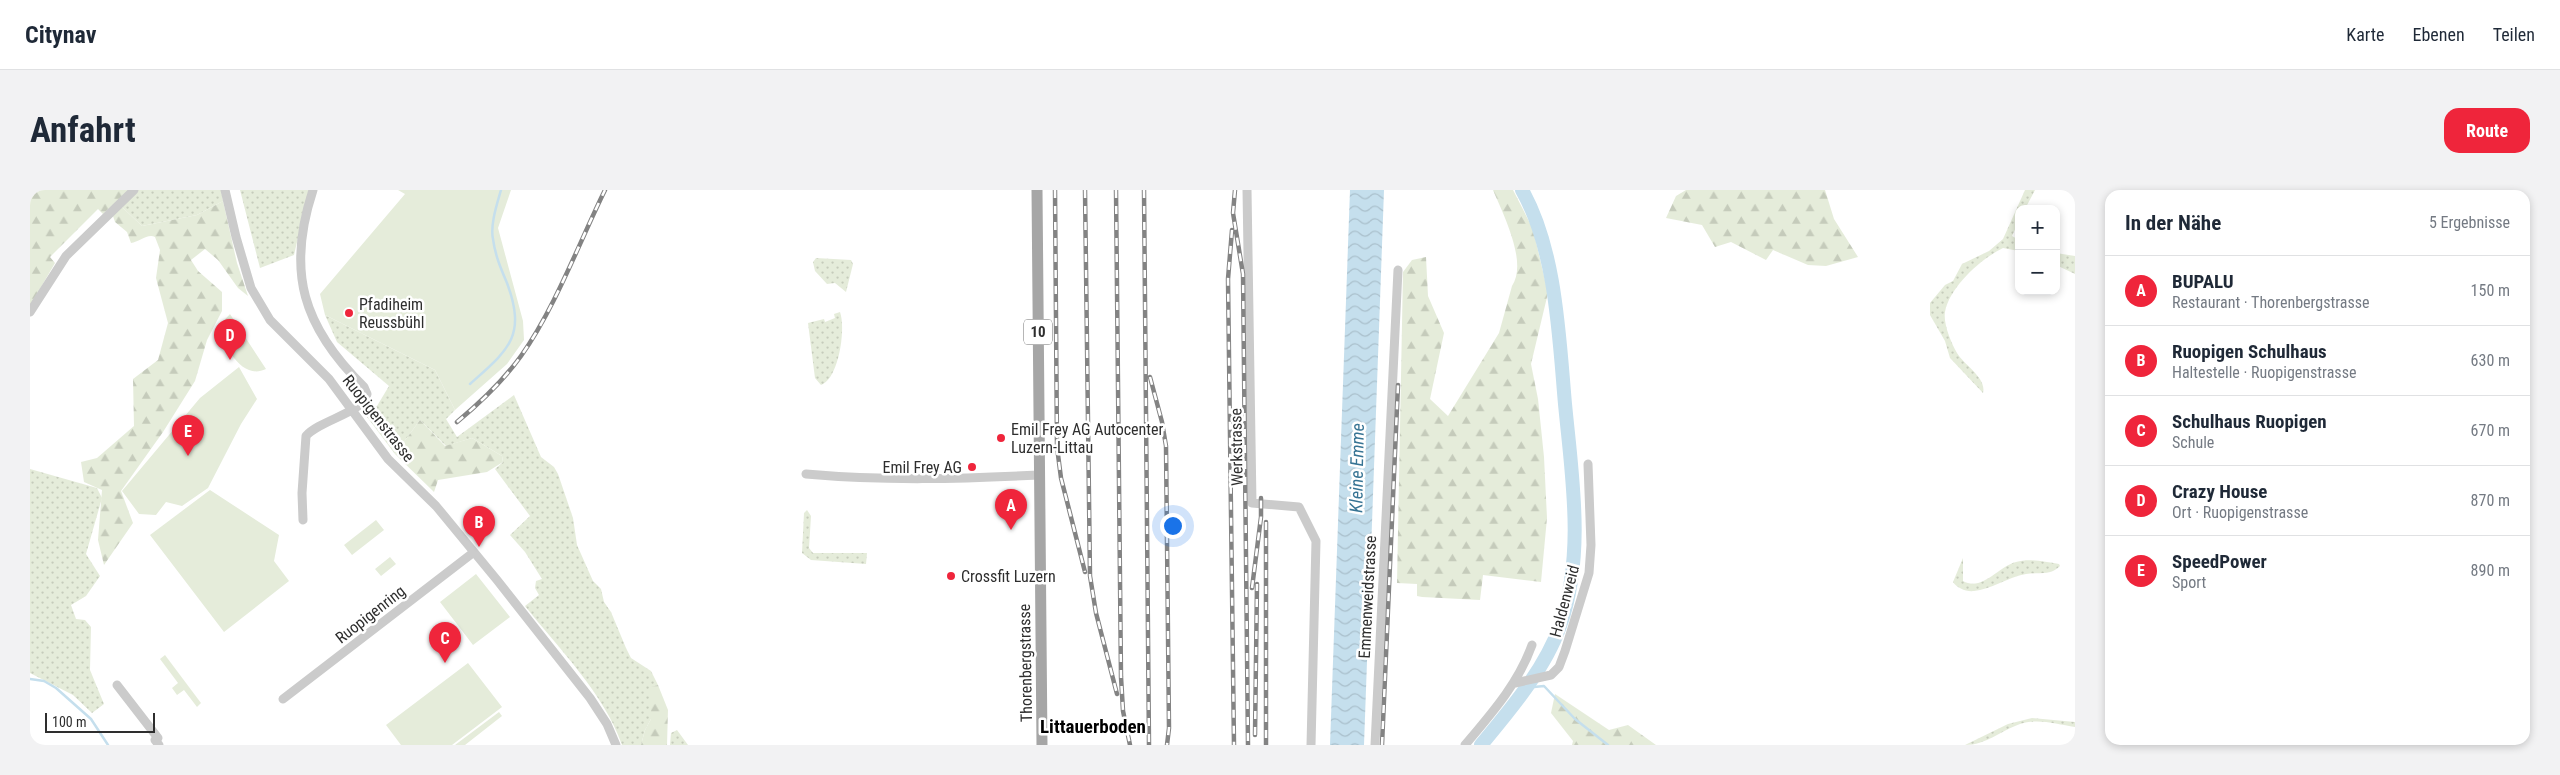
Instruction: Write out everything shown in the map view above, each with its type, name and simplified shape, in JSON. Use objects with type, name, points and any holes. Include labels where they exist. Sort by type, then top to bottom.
[{"type":"main road","name":"Thorenbergstrasse","points":[[1037,190],[1042,745]]},
{"type":"street","points":[[30,312],[66,256],[134,190]]},
{"type":"street","name":"Ruopigenstrasse","points":[[225,190],[243,262],[251,288],[261,308],[275,327],[329,379],[353,409],[388,459],[430,500],[474,552],[590,698],[607,724],[616,745]]},
{"type":"street","points":[[303,520],[302,493],[306,436],[317,426],[363,403],[366,390],[340,362],[323,337],[306,299],[300,273],[303,228],[314,190]]},
{"type":"street","name":"Werkstrasse","points":[[1247,190],[1252,503],[1299,507],[1316,541],[1311,745]]},
{"type":"street","name":"Emmenweidstrasse","points":[[1375,745],[1398,270]]},
{"type":"street","name":"Haldenweid","points":[[1518,682],[1551,675],[1559,667],[1589,573],[1591,545],[1588,464]]},
{"type":"street","points":[[806,474],[854,478],[1039,475]]},
{"type":"street","name":"Ruopigenring","points":[[283,699],[474,552]]},
{"type":"street","name":"Haldenweid","points":[[1465,745],[1518,682],[1532,645]]},
{"type":"street","points":[[117,685],[158,738],[155,740],[159,745]]},
{"type":"green space","points":[[30,190],[129,190],[103,214],[98,209],[50,257],[55,263],[30,306]]},
{"type":"green space","points":[[138,190],[221,190],[223,201],[197,215],[142,226],[122,207]]},
{"type":"green space","points":[[240,190],[309,190],[294,255],[260,268]]},
{"type":"green space","points":[[398,190],[511,190],[498,228],[523,321],[524,340],[507,364],[455,410],[435,370],[325,315],[320,294],[405,194]]},
{"type":"green space","points":[[1493,190],[1513,190],[1533,229],[1548,293],[1531,364],[1538,399],[1544,457],[1547,518],[1541,582],[1483,575],[1480,600],[1422,597],[1417,596],[1417,584],[1397,583],[1403,272],[1412,260],[1426,257],[1428,296],[1444,333],[1430,399],[1448,416],[1499,333],[1516,276],[1516,251],[1508,225]]},
{"type":"green space","points":[[1686,190],[1825,190],[1834,219],[1858,257],[1826,266],[1808,265],[1773,250],[1766,260],[1731,242],[1715,247],[1702,225],[1666,218],[1676,196]]},
{"type":"green space","points":[[2025,190],[2035,190],[2027,205],[2018,205]]},
{"type":"green space","points":[[223,201],[237,263],[248,296],[238,288],[218,260],[205,249],[191,260],[198,271],[222,292],[222,311],[207,340],[195,381],[163,432],[121,491],[133,523],[104,565],[98,540],[102,490],[84,482],[81,462],[97,458],[134,426],[133,379],[158,360],[168,323],[156,278],[160,250],[155,237],[149,236],[131,243],[127,232],[115,222],[113,216],[122,207],[142,226],[197,215]]},
{"type":"green space","points":[[2015,212],[2015,230],[2012,236],[2015,238],[2015,250],[2003,248],[1976,266],[1953,293],[1945,312],[1946,327],[1952,344],[1960,358],[1982,382],[1983,393],[1950,358],[1945,341],[1930,315],[1930,303],[1945,285],[1953,281],[1962,264],[1989,251],[2003,239]]},
{"type":"green space","points":[[2060,254],[2075,256],[2075,274],[2060,267]]},
{"type":"green space","points":[[816,258],[851,260],[853,264],[846,292],[835,283],[827,284],[815,271],[813,262]]},
{"type":"green space","points":[[840,312],[842,329],[840,352],[832,373],[827,381],[821,385],[815,378],[808,323],[824,319],[825,322],[835,318],[834,314]]},
{"type":"green space","points":[[230,314],[266,369],[249,370],[235,360],[216,329]]},
{"type":"green space","points":[[325,315],[435,370],[455,410],[446,419],[457,437],[514,395],[541,457],[554,467],[558,474],[573,518],[577,545],[593,581],[601,589],[604,602],[611,612],[626,648],[631,658],[651,671],[658,685],[651,688],[651,719],[645,730],[641,745],[622,745],[604,707],[580,672],[525,606],[539,595],[535,588],[536,581],[542,579],[525,552],[510,535],[530,516],[495,469],[503,462],[502,456],[472,438],[446,446],[420,420],[395,454],[364,413],[377,406],[389,386],[337,342]]},
{"type":"green space","points":[[239,367],[257,399],[241,424],[208,488],[182,506],[166,502],[156,515],[139,514],[122,491],[200,398]]},
{"type":"green space","points":[[420,420],[445,446],[472,438],[502,456],[503,462],[487,472],[438,480],[434,492],[395,454]]},
{"type":"green space","points":[[30,469],[97,488],[102,498],[86,554],[100,576],[86,596],[71,605],[76,619],[85,620],[91,627],[90,670],[104,704],[92,713],[73,695],[30,673]]},
{"type":"green space","points":[[210,490],[279,535],[274,561],[289,581],[224,632],[150,535]]},
{"type":"green space","points":[[807,510],[811,516],[809,548],[813,553],[867,553],[866,564],[811,560],[802,553],[804,513]]},
{"type":"green space","points":[[376,520],[384,530],[352,555],[344,545]]},
{"type":"green space","points":[[390,557],[396,564],[381,576],[375,569]]},
{"type":"green space","points":[[1963,558],[1963,581],[1970,584],[1984,581],[2010,564],[2021,561],[2042,561],[2059,564],[2060,566],[2052,571],[2026,574],[1980,590],[1971,591],[1959,588],[1953,582]]},
{"type":"green space","points":[[476,574],[510,617],[473,645],[440,602]]},
{"type":"green space","points":[[165,655],[201,703],[197,707],[184,690],[177,695],[172,688],[178,683],[160,659]]},
{"type":"green space","points":[[468,663],[502,707],[452,745],[401,745],[386,725]]},
{"type":"green space","points":[[658,685],[668,710],[667,745],[641,745],[645,730],[651,719],[651,687]]},
{"type":"green space","points":[[1555,694],[1609,730],[1628,725],[1656,745],[1572,745],[1573,741],[1551,713]]},
{"type":"green space","points":[[499,712],[502,716],[465,745],[455,745]]},
{"type":"green space","points":[[2032,718],[2075,722],[2075,727],[2047,722],[2027,722],[1980,743],[1965,745],[2008,724]]},
{"type":"green space","points":[[677,730],[688,745],[670,745],[671,733]]},
{"type":"water","name":"Kleine Emme","points":[[1350,190],[1384,190],[1364,745],[1330,745]]},
{"type":"waterway","points":[[470,384],[504,351],[514,330],[513,301],[500,267],[492,233],[494,214],[501,190]]},
{"type":"waterway","points":[[1481,745],[1526,688],[1545,658],[1560,626],[1568,599],[1572,572],[1574,544],[1573,488],[1558,322],[1549,266],[1542,239],[1522,190]]},
{"type":"waterway","points":[[30,679],[44,681],[56,688],[91,719],[108,745]]},
{"type":"waterway","points":[[1524,688],[1544,686],[1575,719],[1608,745]]},
{"type":"railway","points":[[457,422],[499,383],[521,356],[556,296],[605,190]]},
{"type":"railway","points":[[1055,190],[1057,447],[1061,478],[1085,572]]},
{"type":"railway","points":[[1085,190],[1090,576],[1096,613],[1117,694]]},
{"type":"railway","points":[[1116,190],[1121,677],[1123,711],[1130,745]]},
{"type":"railway","points":[[1144,190],[1149,745]]},
{"type":"railway","points":[[1235,190],[1233,213],[1243,274],[1248,745]]},
{"type":"railway","points":[[1232,230],[1228,279],[1234,745]]},
{"type":"railway","points":[[1150,377],[1162,422],[1166,446],[1169,728],[1167,745]]},
{"type":"railway","points":[[1382,745],[1398,385]]},
{"type":"railway","points":[[1252,588],[1261,517],[1261,498]]},
{"type":"railway","points":[[1266,522],[1266,745]]},
{"type":"railway","points":[[1255,735],[1257,584]]},
{"type":"place","name":"Pfadiheim Reussbühl","points":[[349,313]]},
{"type":"place","name":"Crazy House","points":[[230,360]]},
{"type":"place","name":"Emil Frey AG Autocenter Luzern-Littau","points":[[1001,438]]},
{"type":"place","name":"SpeedPower","points":[[188,456]]},
{"type":"place","name":"Emil Frey AG","points":[[972,467]]},
{"type":"place","name":"BUPALU","points":[[1011,530]]},
{"type":"place","name":"Ruopigen Schulhaus","points":[[479,547]]},
{"type":"place","name":"Crossfit Luzern","points":[[951,576]]},
{"type":"place","name":"Schulhaus Ruopigen","points":[[445,663]]},
{"type":"district","name":"Littauerboden","points":[[1093,726]]}]
